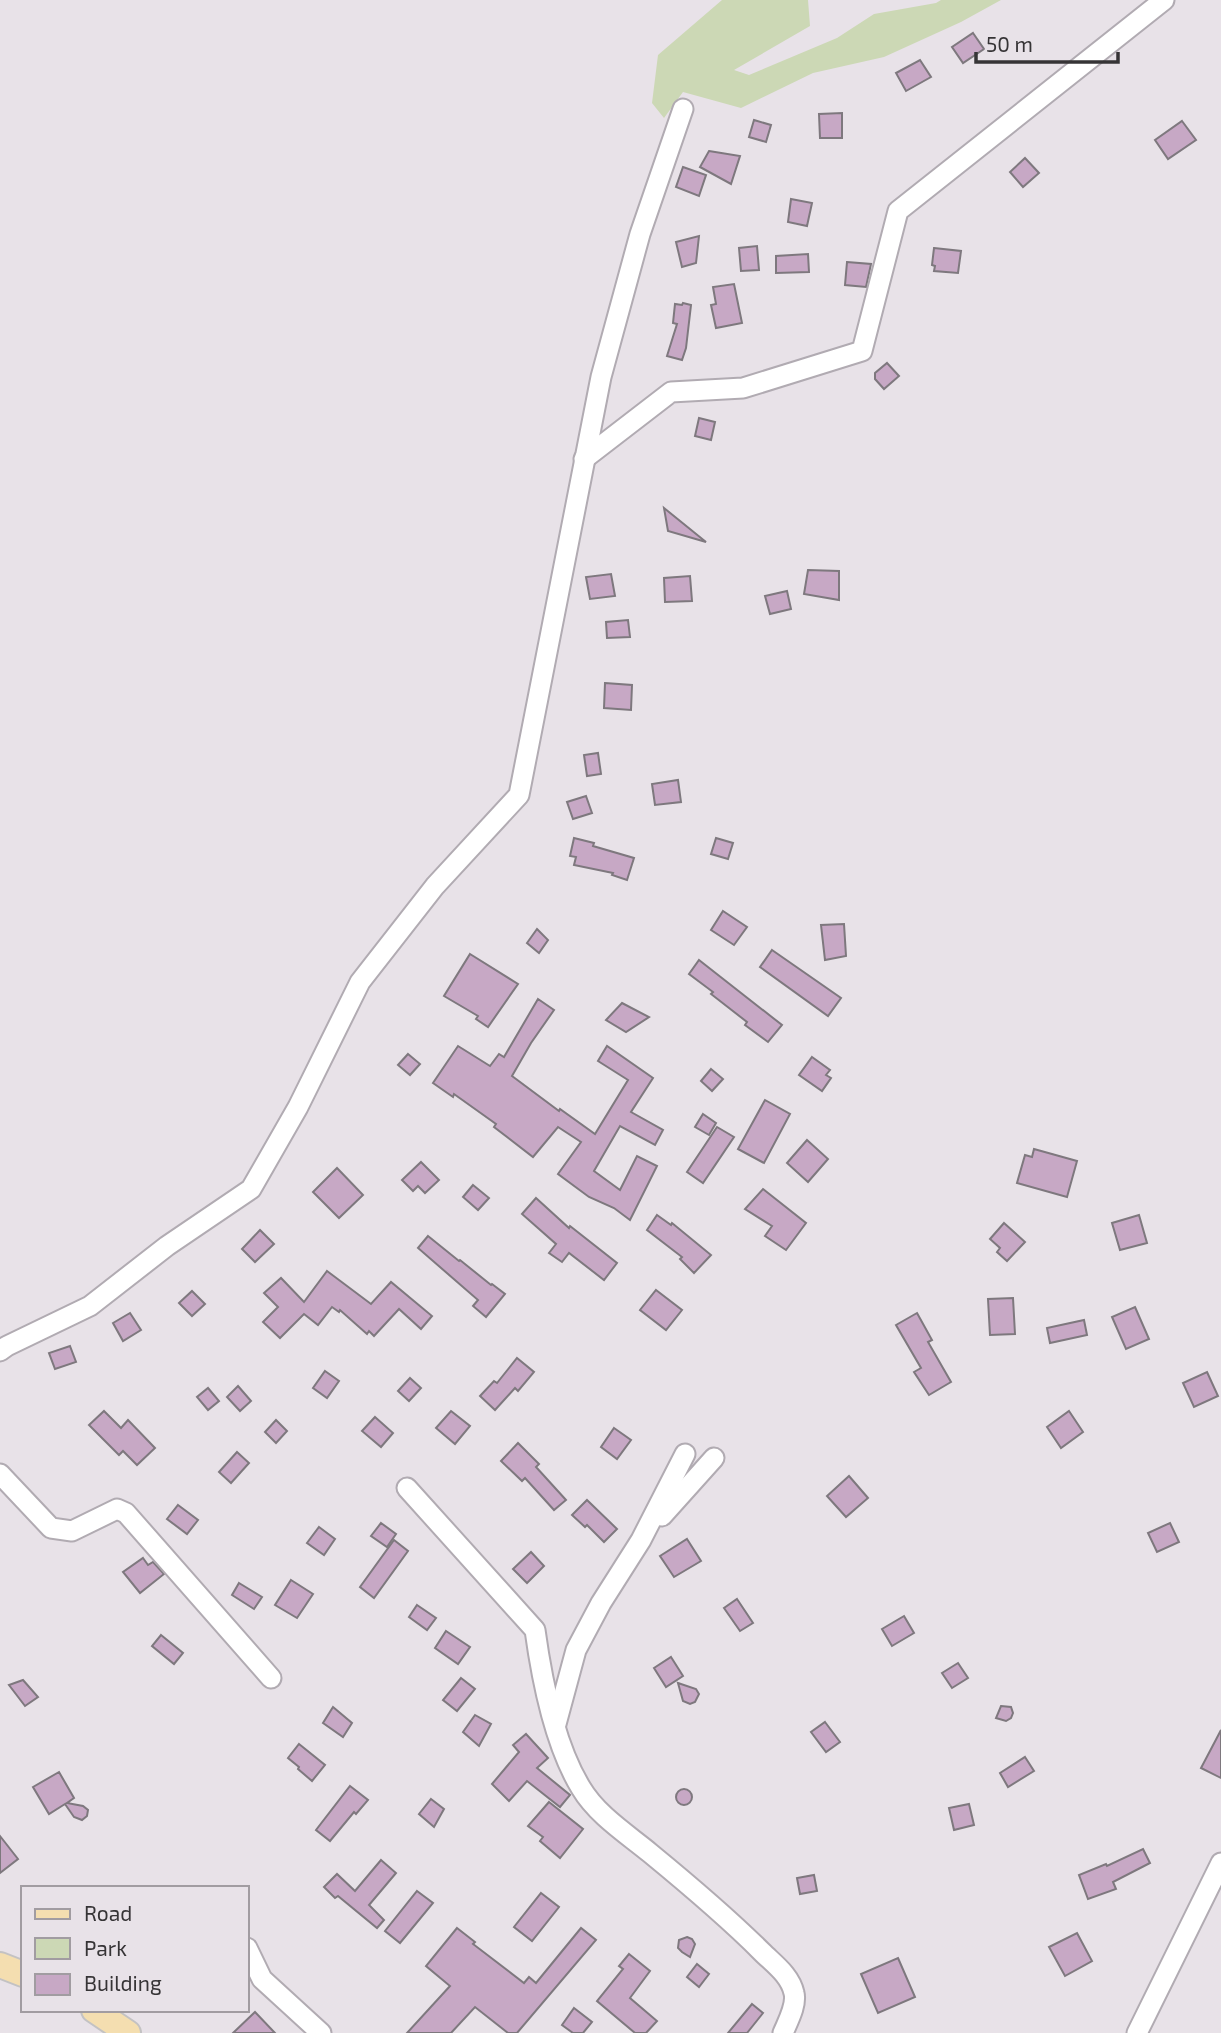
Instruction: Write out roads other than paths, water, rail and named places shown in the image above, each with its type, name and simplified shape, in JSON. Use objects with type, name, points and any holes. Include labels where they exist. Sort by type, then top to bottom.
[{"type":"main road","points":[[0,1965],[21,1973]]},
{"type":"main road","points":[[97,2012],[128,2033]]},
{"type":"street","points":[[584,459],[671,391],[743,388],[862,351],[898,211],[1164,0]]},
{"type":"street","points":[[0,1351],[90,1307],[167,1246],[251,1189],[299,1107],[360,982],[435,886],[519,795],[601,377],[640,233],[683,109]]},
{"type":"street","points":[[556,1725],[576,1650],[640,1540],[685,1454]]},
{"type":"street","points":[[640,1540],[714,1458]]},
{"type":"street","points":[[0,1474],[51,1528],[72,1531],[117,1509],[126,1513],[271,1678]]},
{"type":"street","points":[[407,1488],[535,1630],[556,1725],[566,1759],[581,1789],[594,1805],[698,1892],[789,1978],[795,1995],[783,2033]]},
{"type":"street","points":[[1137,2033],[1221,1863]]},
{"type":"street","points":[[248,1950],[262,1979],[321,2033]]}]
